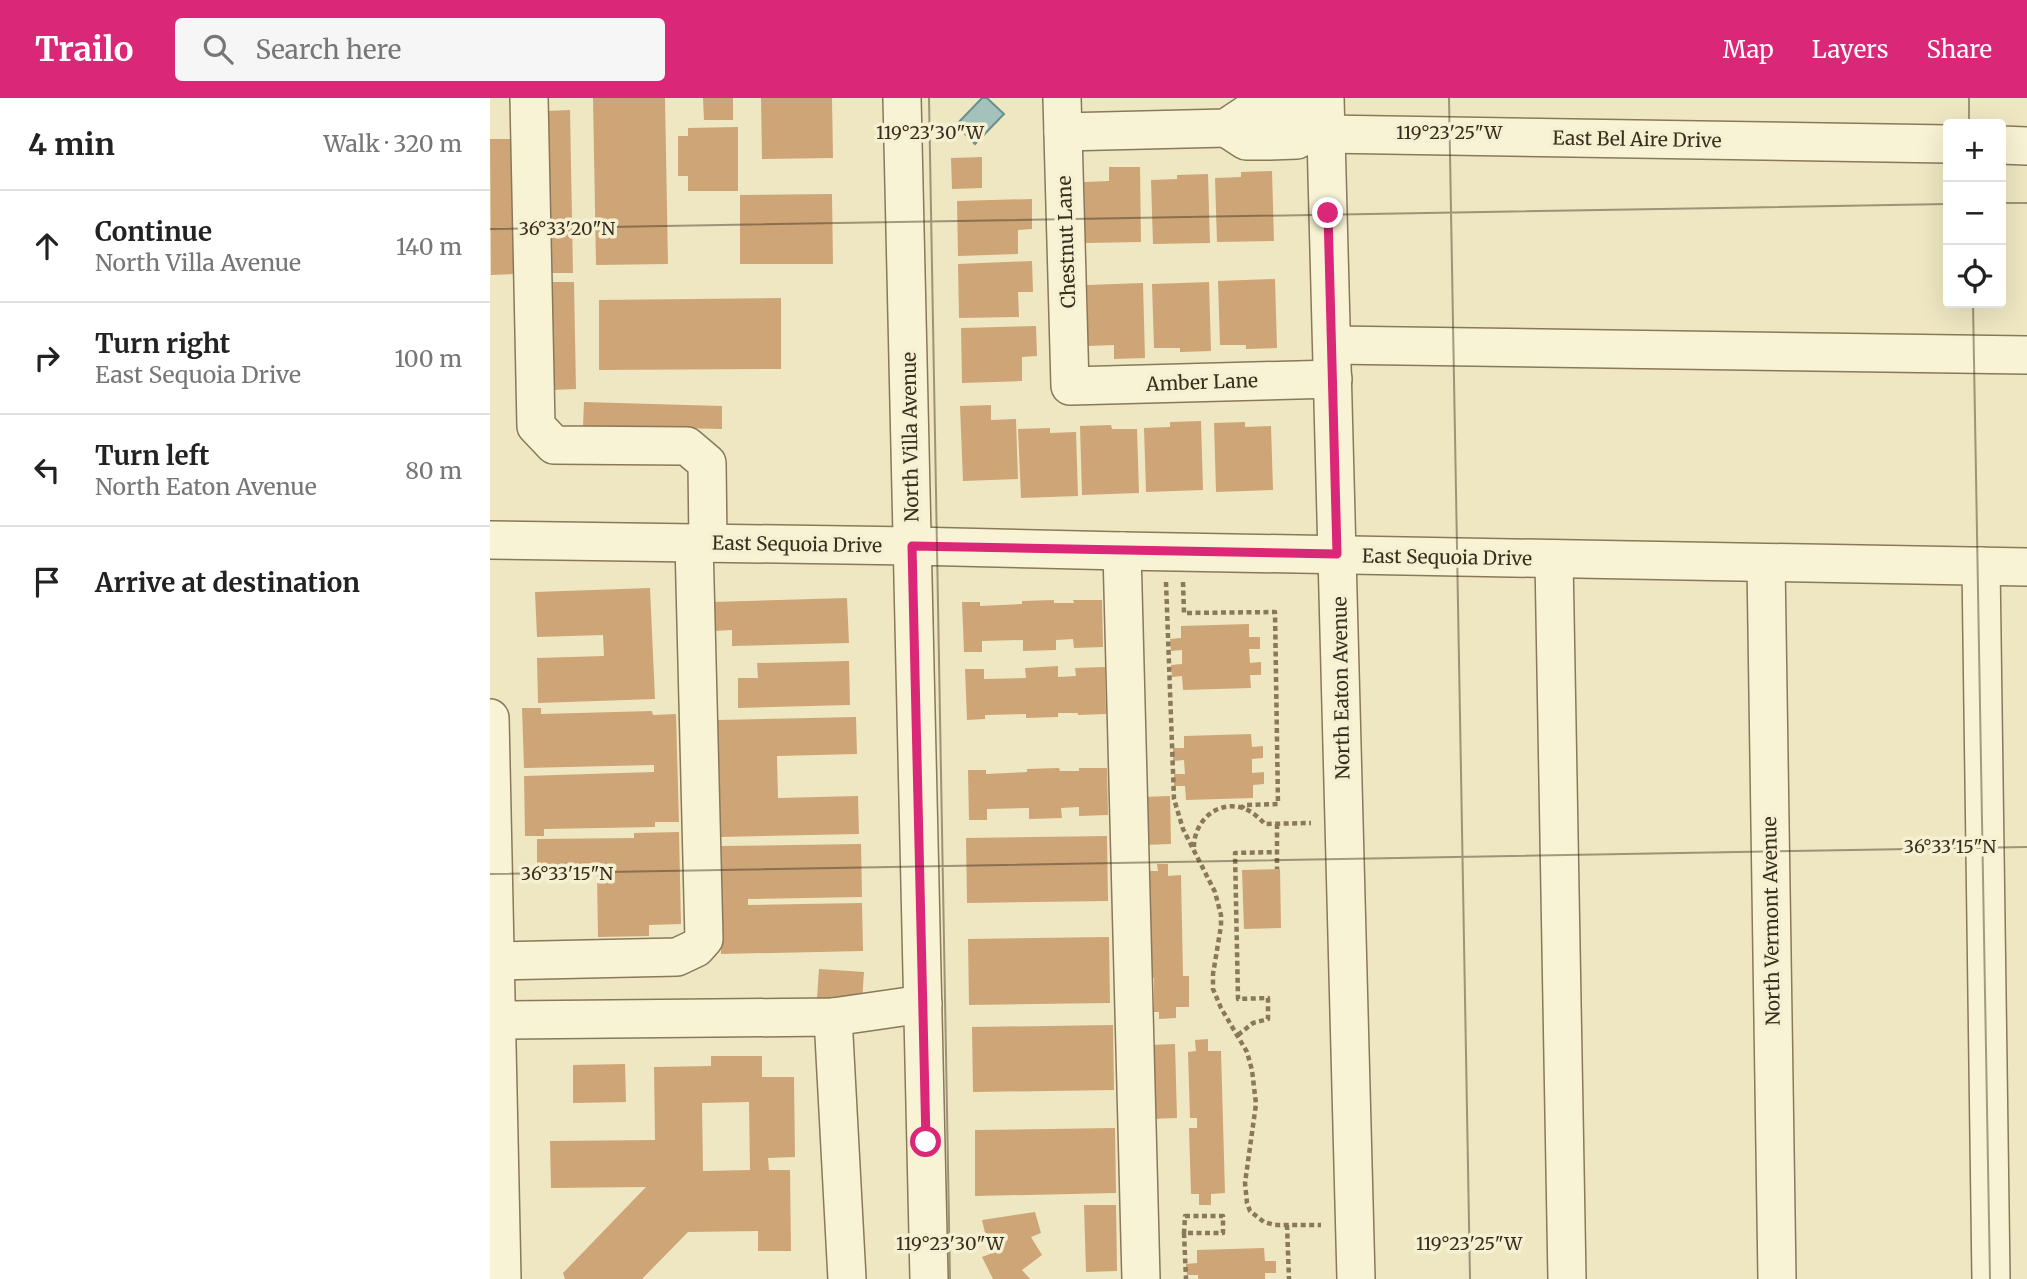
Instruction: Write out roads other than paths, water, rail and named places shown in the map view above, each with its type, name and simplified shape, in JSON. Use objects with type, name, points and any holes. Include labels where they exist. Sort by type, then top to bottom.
[{"type":"street","points":[[494,961],[677,957],[696,948],[704,939],[701,543],[707,463],[687,446],[554,445],[536,426],[529,98]]},
{"type":"street","name":"North Villa Avenue","points":[[902,98],[929,1279]]},
{"type":"street","points":[[1062,115],[1226,128],[1246,141],[1297,140],[1323,121]]},
{"type":"street","name":"Chestnut Lane","points":[[1062,115],[1070,386]]},
{"type":"street","name":"East Bel Aire Drive","points":[[1323,121],[1943,144]]},
{"type":"street","name":"North Eaton Avenue","points":[[1323,121],[1333,362],[1356,1279]]},
{"type":"street","points":[[2006,145],[2027,146]]},
{"type":"street","name":"Amber Lane","points":[[1070,386],[1333,362],[2027,355]]},
{"type":"street","name":"East Sequoia Drive","points":[[490,540],[2027,567]]},
{"type":"street","points":[[1122,551],[1141,1279]]},
{"type":"street","points":[[1554,559],[1567,1279]]},
{"type":"street","name":"North Vermont Avenue","points":[[1766,563],[1777,1279]]},
{"type":"street","points":[[1981,566],[1991,1279]]},
{"type":"street","points":[[490,718],[502,1279]]},
{"type":"street","points":[[495,1020],[833,1017],[923,1004]]},
{"type":"street","points":[[833,1017],[846,1279]]},
{"type":"water","points":[[982,98],[987,98],[1004,114],[975,144],[956,125]]}]
